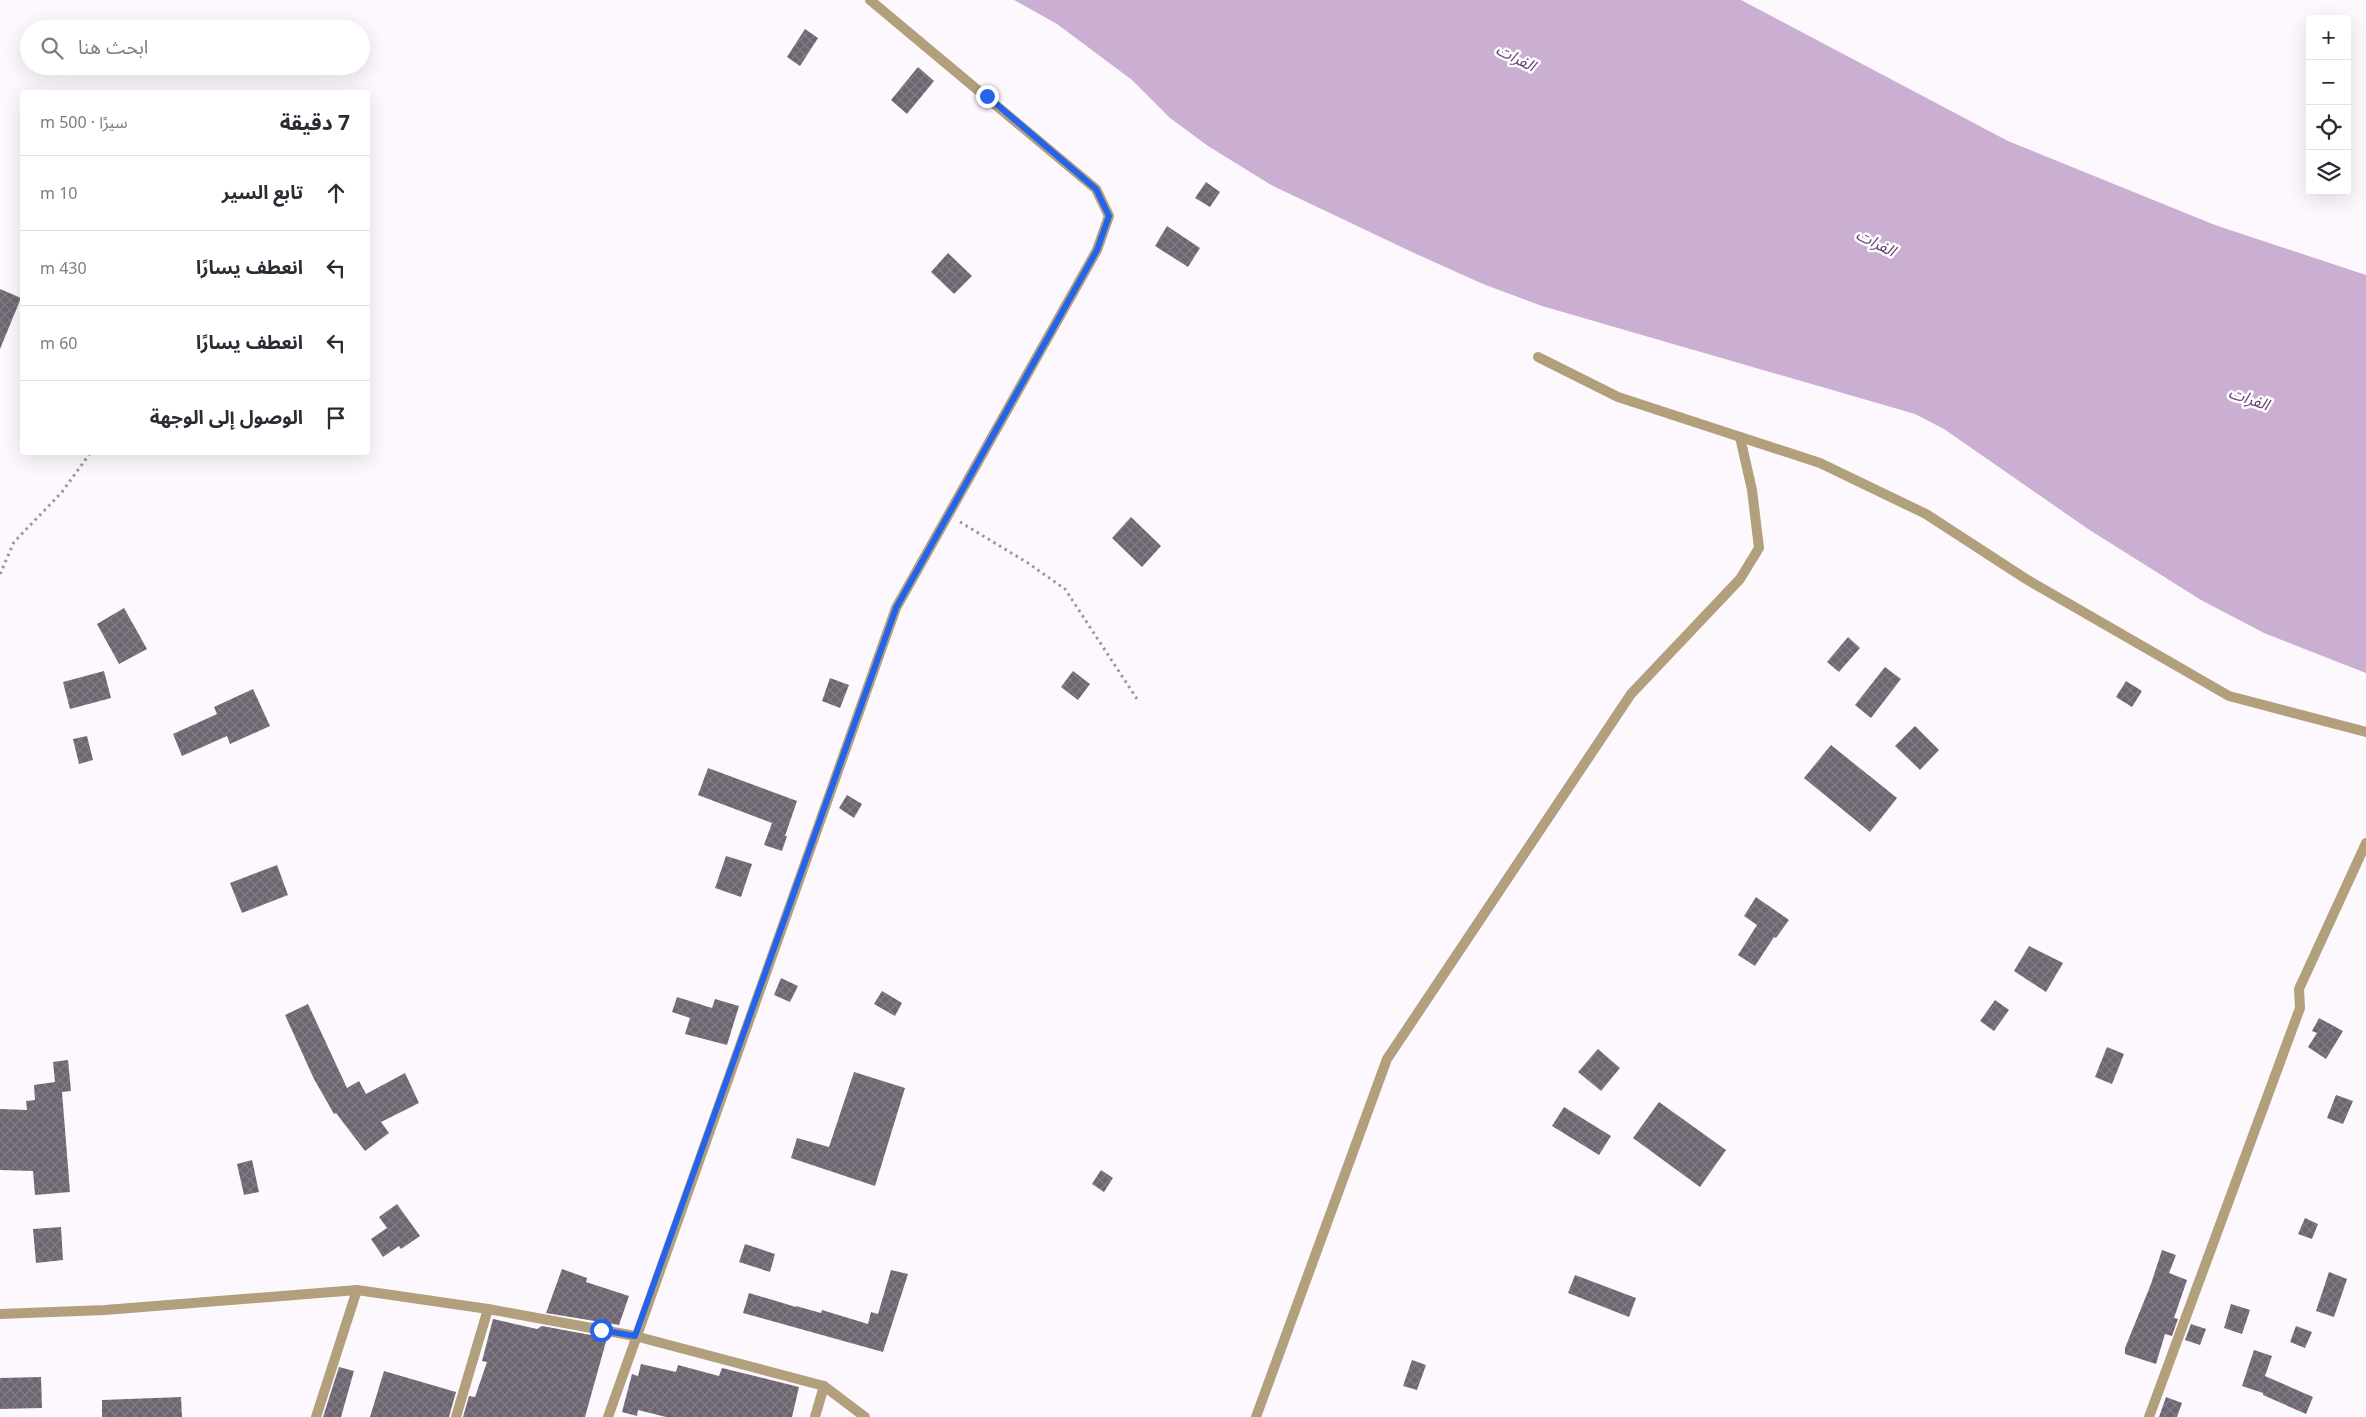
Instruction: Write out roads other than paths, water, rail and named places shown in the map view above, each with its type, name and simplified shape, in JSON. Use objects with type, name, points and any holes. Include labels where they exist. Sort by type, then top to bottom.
[{"type":"street","points":[[608,1417],[635,1336],[896,608],[1097,250],[1109,216],[1096,189],[870,0]]},
{"type":"street","points":[[1538,357],[1618,397],[1820,463],[1926,514],[2026,579],[2229,696],[2366,732]]},
{"type":"street","points":[[1256,1417],[1386,1059],[1631,694],[1740,578],[1758,548],[1752,490],[1740,437]]},
{"type":"street","points":[[2149,1417],[2300,1008],[2299,989],[2366,843]]},
{"type":"street","points":[[316,1417],[357,1290]]},
{"type":"street","points":[[0,1314],[105,1310],[357,1290],[488,1309],[635,1336],[824,1386],[865,1417]]},
{"type":"street","points":[[456,1417],[488,1309]]},
{"type":"street","points":[[815,1417],[824,1386]]},
{"type":"water","name":"الفرات","points":[[1014,0],[1741,0],[2008,141],[2215,225],[2366,275],[2366,673],[2264,633],[2201,600],[2088,529],[1944,429],[1915,414],[1542,306],[1483,284],[1273,186],[1208,146],[1170,118],[1132,80],[1057,24]]}]
